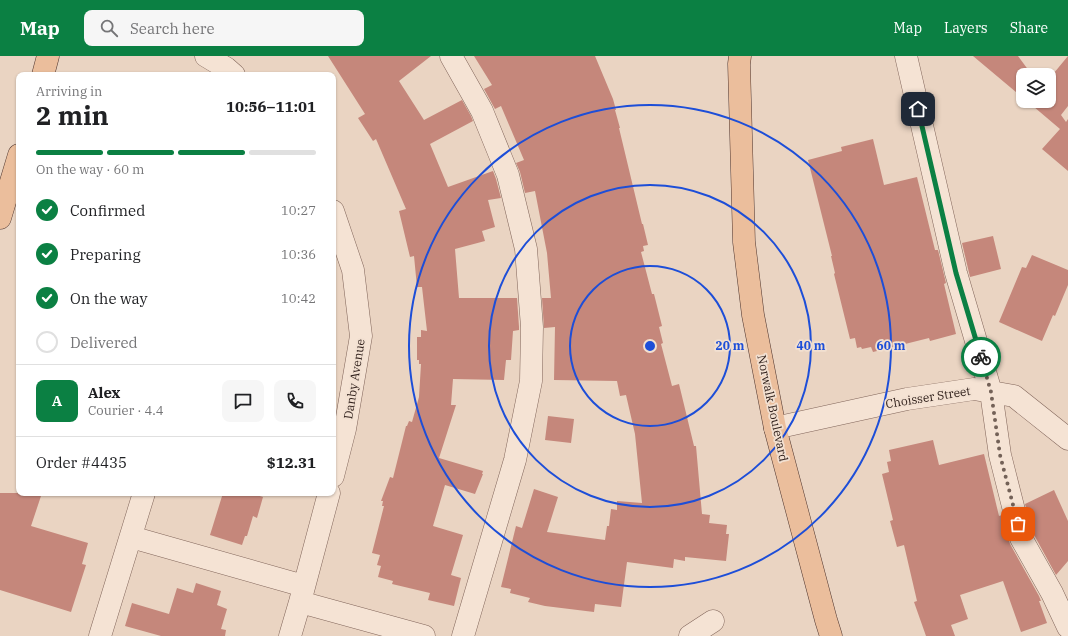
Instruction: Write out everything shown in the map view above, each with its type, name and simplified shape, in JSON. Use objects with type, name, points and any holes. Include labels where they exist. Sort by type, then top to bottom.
[{"type":"main road","points":[[44,72],[48,56]]},
{"type":"main road","name":"Norwalk Boulevard","points":[[740,56],[744,242],[753,315],[775,428],[831,636]]},
{"type":"main road","points":[[0,218],[16,165]]},
{"type":"street","points":[[206,56],[231,72]]},
{"type":"street","points":[[451,56],[482,111],[508,175],[526,249],[532,327],[531,381],[515,460],[462,636]]},
{"type":"street","points":[[906,56],[956,273],[991,392],[1000,455],[1021,538],[1052,593],[1068,627]]},
{"type":"street","name":"Danby Avenue","points":[[336,220],[352,270],[362,336],[346,429],[336,465]]},
{"type":"street","name":"Choisser Street","points":[[775,428],[907,399],[974,389],[1014,396],[1068,438]]},
{"type":"street","points":[[100,636],[143,496]]},
{"type":"street","points":[[290,636],[328,496]]},
{"type":"street","points":[[130,537],[424,636]]},
{"type":"street","points":[[690,636],[713,621]]},
{"type":"building","points":[[328,56],[431,56],[399,81],[424,120],[462,100],[471,116],[473,121],[430,144],[448,187],[493,171],[501,198],[488,200],[495,227],[482,231],[485,241],[455,249],[459,298],[517,298],[519,330],[513,331],[511,360],[506,360],[504,380],[453,379],[451,405],[456,405],[439,458],[483,471],[475,494],[445,485],[433,526],[463,535],[451,575],[461,578],[454,606],[428,600],[430,593],[392,584],[393,581],[378,577],[381,566],[377,565],[380,555],[372,553],[384,506],[382,506],[383,501],[381,501],[390,477],[393,478],[406,426],[409,421],[412,422],[419,397],[421,364],[419,364],[419,360],[417,360],[417,337],[421,337],[421,330],[427,331],[422,287],[417,287],[414,256],[410,257],[399,211],[406,209],[376,139],[373,141],[358,118],[365,114]]},
{"type":"building","points":[[474,56],[595,56],[613,99],[648,245],[643,246],[644,251],[641,252],[662,326],[659,327],[663,343],[661,344],[672,386],[679,384],[694,446],[696,446],[702,514],[710,515],[709,523],[727,525],[726,534],[729,534],[726,561],[685,557],[685,561],[674,559],[673,568],[627,562],[621,607],[595,604],[594,612],[545,606],[528,602],[530,598],[510,593],[511,589],[501,587],[516,526],[522,528],[534,489],[558,497],[547,532],[605,540],[607,526],[609,526],[611,509],[617,510],[617,501],[642,503],[635,434],[626,395],[620,396],[617,381],[554,380],[555,327],[544,328],[542,298],[551,298],[547,253],[535,191],[525,193],[520,172],[516,163],[524,160],[501,106],[495,109],[484,89],[492,85]]},
{"type":"building","points":[[973,56],[1018,56],[1027,68],[1016,68],[1016,92]]},
{"type":"building","points":[[1068,56],[1068,106],[1061,115],[1066,122],[1068,119],[1068,171],[1042,149],[1060,129],[1035,108],[1056,108],[1056,71]]},
{"type":"building","points":[[873,139],[884,185],[917,177],[935,250],[938,250],[946,283],[944,284],[956,334],[930,341],[929,338],[873,352],[871,347],[862,349],[861,347],[857,348],[855,338],[850,339],[834,274],[832,256],[808,160],[842,151],[841,147]]},
{"type":"building","points":[[993,236],[1001,269],[970,277],[962,243]]},
{"type":"building","points":[[1032,255],[1068,270],[1068,285],[1055,316],[1053,315],[1042,341],[999,322],[1022,267],[1026,268]]},
{"type":"building","points":[[548,416],[574,419],[571,443],[545,440]]},
{"type":"building","points":[[933,440],[939,465],[984,454],[999,516],[1002,515],[1010,544],[1039,596],[1041,601],[1039,601],[1047,623],[1021,632],[1003,581],[960,595],[968,619],[951,625],[955,636],[926,636],[914,602],[917,601],[904,545],[897,547],[890,521],[893,520],[882,474],[889,472],[887,462],[891,461],[889,450]]},
{"type":"building","points":[[1054,490],[1068,521],[1068,561],[1056,575],[1033,533],[1025,504]]},
{"type":"building","points":[[0,493],[16,493],[16,496],[41,496],[31,526],[88,543],[82,564],[86,565],[71,612],[0,590]]},
{"type":"building","points":[[222,496],[263,497],[257,518],[253,516],[247,536],[245,536],[242,545],[210,535]]},
{"type":"building","points":[[196,583],[221,591],[217,605],[227,609],[221,629],[226,630],[225,636],[161,636],[125,626],[132,603],[169,614],[177,588],[193,593]]},
{"type":"way so far","points":[[981,357],[991,392],[1000,455],[1018,524]]},
{"type":"route","points":[[918,109],[956,273],[981,357]]}]
